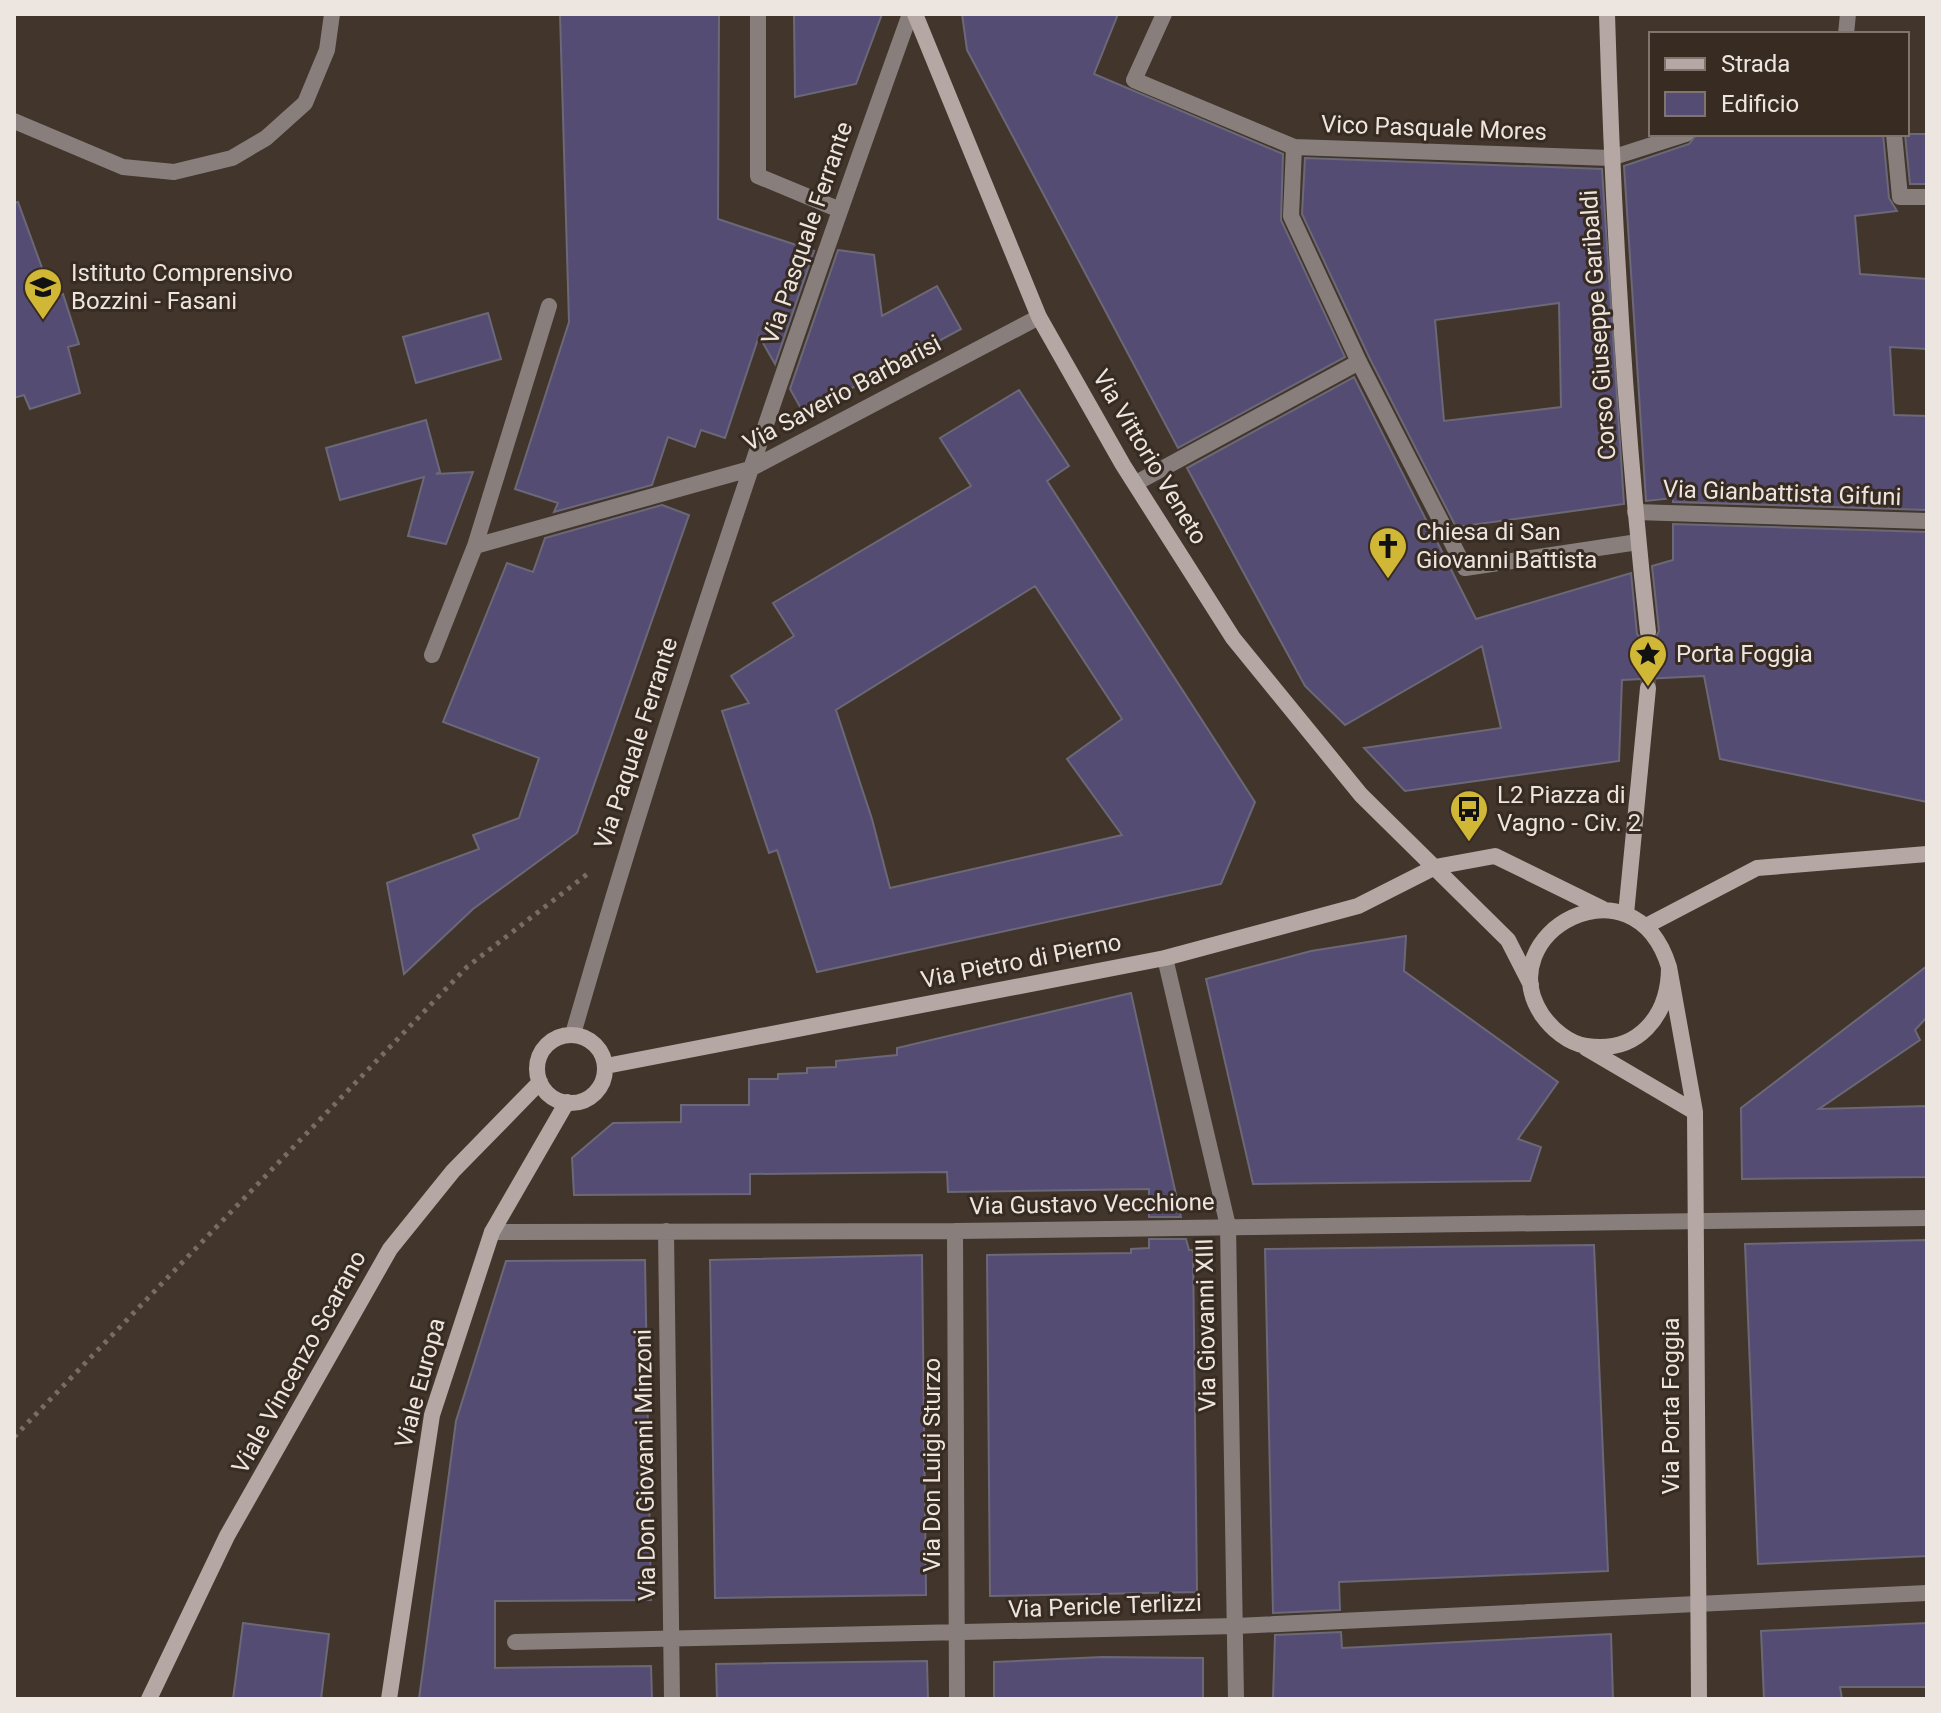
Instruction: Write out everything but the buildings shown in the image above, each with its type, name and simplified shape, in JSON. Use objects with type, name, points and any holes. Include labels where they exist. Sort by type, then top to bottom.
[{"type":"street","points":[[14,121],[123,167],[174,172],[232,158],[266,138],[305,103],[327,50],[332,14]]},
{"type":"street","points":[[758,14],[758,176],[840,210]]},
{"type":"street","name":"Via Pasquale Ferrante","points":[[750,469],[912,14]]},
{"type":"street","name":"Via Vittorio Veneto","points":[[912,14],[1039,317],[1136,483],[1233,638],[1361,795],[1508,940],[1532,987]]},
{"type":"street","points":[[1164,14],[1134,80],[1294,147]]},
{"type":"street","name":"Corso Giuseppe Garibaldi","points":[[1607,14],[1611,158],[1635,512],[1648,632]]},
{"type":"street","name":"Vico Pasquale Mores","points":[[1638,542],[1465,568],[1359,362],[1291,216],[1294,147],[1611,158],[1680,136]]},
{"type":"street","points":[[1894,136],[1900,197],[1927,197]]},
{"type":"street","points":[[432,655],[475,546],[549,306]]},
{"type":"street","name":"Via Saverio Barbarisi","points":[[475,546],[750,469],[1039,317]]},
{"type":"street","points":[[1136,483],[1359,362]]},
{"type":"street","name":"Via Paquale Ferrante","points":[[573,1034],[629,842],[750,469]]},
{"type":"street","name":"Via Gianbattista Gifuni","points":[[1635,512],[1927,521]]},
{"type":"street","points":[[1626,914],[1648,688]]},
{"type":"street","points":[[1646,926],[1757,868],[1927,854]]},
{"type":"street","name":"Via Pietro di Pierno","points":[[606,1066],[1165,958],[1358,906],[1435,867],[1495,856],[1603,909]]},
{"type":"street","points":[[1580,1045],[1611,1047],[1644,1033],[1662,1010],[1669,989],[1669,967],[1661,945],[1646,926],[1626,914],[1603,909],[1568,917],[1550,932],[1533,963],[1532,987],[1544,1019],[1580,1045],[1695,1112]]},
{"type":"street","name":"Via Giovanni XIII","points":[[1165,958],[1228,1226],[1236,1699]]},
{"type":"street","name":"Via Porta Foggia","points":[[1669,967],[1695,1112],[1693,1221],[1699,1699]]},
{"type":"street","points":[[573,1034],[593,1042],[606,1066],[603,1082],[593,1096],[578,1102],[567,1102],[550,1096],[540,1082],[537,1065],[544,1048],[556,1037],[573,1034]]},
{"type":"street","name":"Viale Vincenzo Scarano","points":[[149,1699],[227,1536],[390,1249],[453,1171],[540,1082]]},
{"type":"street","name":"Viale Europa","points":[[389,1699],[432,1415],[492,1232],[567,1102]]},
{"type":"street","name":"Via Gustavo Vecchione","points":[[492,1232],[955,1231],[1927,1218]]},
{"type":"street","name":"Via Don Giovanni Minzoni","points":[[666,1231],[672,1699]]},
{"type":"street","name":"Via Don Luigi Sturzo","points":[[955,1231],[957,1699]]},
{"type":"street","name":"Via Pericle Terlizzi","points":[[515,1642],[671,1636],[956,1635],[1236,1626],[1927,1593]]},
{"type":"path","points":[[14,1437],[467,967],[629,842]]},
{"type":"tunnel","points":[[1648,632],[1648,688]]},
{"type":"place","name":"Istituto Comprensivo Bozzini - Fasani","points":[[43,321]]},
{"type":"place","name":"Chiesa di San Giovanni Battista","points":[[1388,580]]},
{"type":"place","name":"Porta Foggia","points":[[1648,688]]},
{"type":"place","name":"L2 Piazza di Vagno - Civ. 2","points":[[1469,843]]}]
